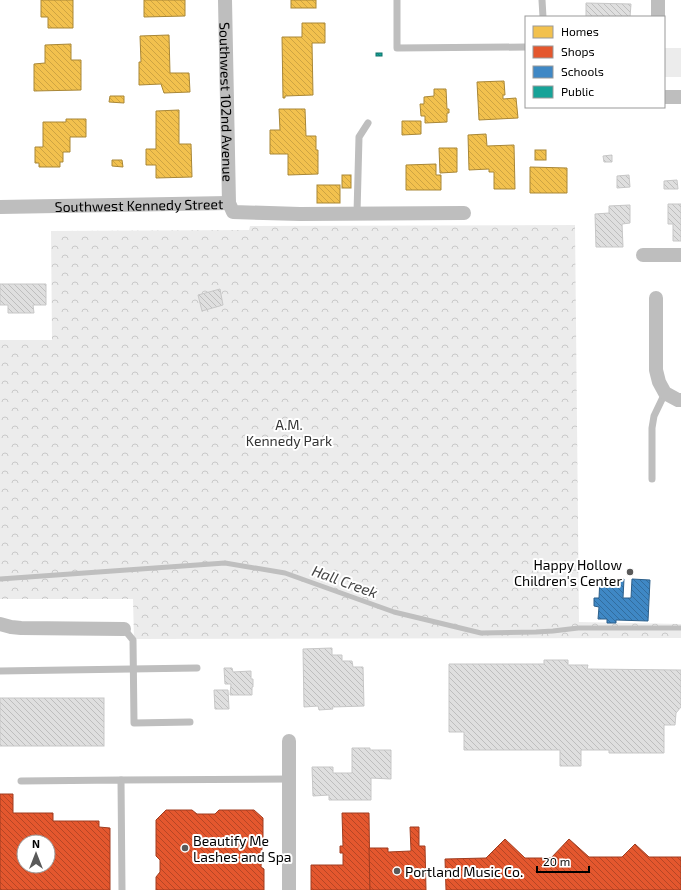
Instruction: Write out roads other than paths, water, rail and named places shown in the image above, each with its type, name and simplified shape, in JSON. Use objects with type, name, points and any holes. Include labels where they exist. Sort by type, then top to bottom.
[{"type":"street","name":"Southwest 102nd Avenue","points":[[224,0],[229,204]]},
{"type":"street","points":[[658,0],[658,16]]},
{"type":"street","points":[[665,97],[681,97]]},
{"type":"street","name":"Southwest Kennedy Street","points":[[0,207],[229,204],[233,212],[300,214],[464,213]]},
{"type":"street","points":[[643,255],[681,255]]},
{"type":"street","points":[[656,298],[656,370],[659,382],[665,393],[678,400],[681,400]]},
{"type":"street","points":[[0,624],[21,628],[124,629]]},
{"type":"street","points":[[289,741],[290,890]]},
{"type":"lane","points":[[397,0],[397,48],[525,47]]},
{"type":"lane","points":[[542,0],[543,16]]},
{"type":"lane","points":[[357,213],[359,137],[368,123]]},
{"type":"lane","points":[[652,479],[652,428],[654,416],[665,393]]},
{"type":"lane","points":[[124,629],[133,640],[134,723],[190,722]]},
{"type":"lane","points":[[0,671],[197,668]]},
{"type":"lane","points":[[21,781],[289,779]]},
{"type":"lane","points":[[121,780],[122,890]]},
{"type":"waterway","name":"Hall Creek","points":[[0,579],[225,563],[285,573],[394,612],[481,633],[536,632],[578,628],[681,628]]},
{"type":"place","name":"Happy Hollow Children's Center","points":[[630,572]]},
{"type":"place","name":"Beautify Me Lashes and Spa","points":[[185,848]]},
{"type":"place","name":"Portland Music Co.","points":[[397,871]]},
{"type":"park label","name":"A.M. Kennedy Park","points":[[289,432]]}]
